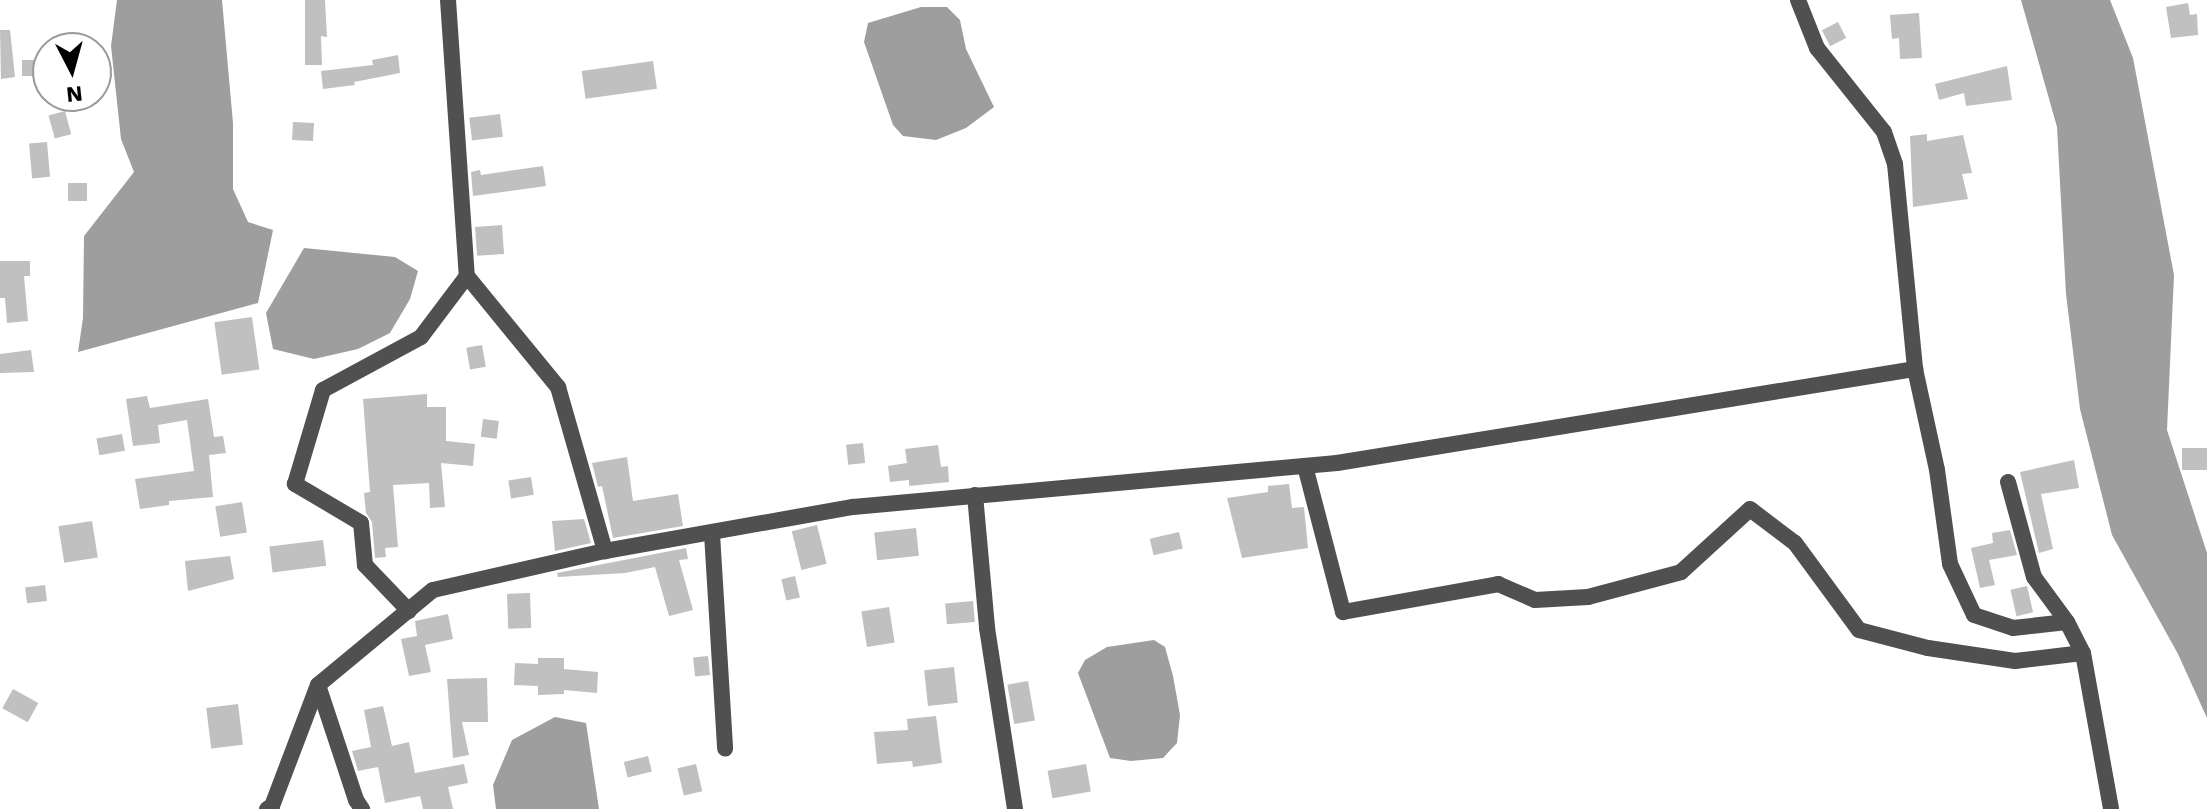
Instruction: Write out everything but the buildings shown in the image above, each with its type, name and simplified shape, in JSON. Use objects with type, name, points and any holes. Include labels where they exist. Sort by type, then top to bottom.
[{"type":"street","points":[[448,0],[467,276],[558,387],[605,551]]},
{"type":"street","points":[[1798,0],[1817,48],[1884,132],[1895,164],[1915,369],[1937,470],[1950,564],[1974,615],[2013,628],[2067,622]]},
{"type":"street","points":[[409,611],[365,565],[361,523],[295,484],[323,390],[421,337],[467,276]]},
{"type":"street","points":[[270,808],[318,685],[433,590],[605,551],[853,507],[1305,466],[1915,369]]},
{"type":"street","points":[[1305,466],[1343,612],[1498,584],[1535,600],[1588,597],[1681,572],[1750,509],[1795,543],[1859,630],[1928,648],[2015,661],[2083,653]]},
{"type":"street","points":[[2008,482],[2034,577],[2067,622],[2083,653],[2111,809]]},
{"type":"street","points":[[975,495],[987,628],[1015,809]]},
{"type":"street","points":[[712,534],[725,749]]},
{"type":"street","points":[[318,685],[362,809]]},
{"type":"shaded area","points":[[117,0],[222,0],[233,123],[233,189],[248,222],[273,230],[258,303],[78,352],[83,318],[84,236],[134,172],[121,139],[112,38]]},
{"type":"shaded area","points":[[2021,0],[2110,0],[2133,58],[2174,275],[2167,430],[2207,553],[2207,718],[2178,654],[2112,535],[2080,409],[2066,294],[2057,127]]},
{"type":"shaded area","points":[[921,7],[947,7],[960,20],[966,49],[994,107],[966,128],[936,140],[903,136],[893,125],[864,42],[868,23]]},
{"type":"shaded area","points":[[304,248],[395,257],[418,271],[410,299],[390,333],[358,349],[314,359],[273,349],[266,313]]},
{"type":"shaded area","points":[[1154,640],[1165,647],[1173,676],[1180,715],[1177,743],[1163,758],[1131,761],[1110,758],[1078,673],[1085,660],[1107,647]]},
{"type":"shaded area","points":[[555,717],[586,723],[599,809],[496,809],[493,785],[512,740]]}]
